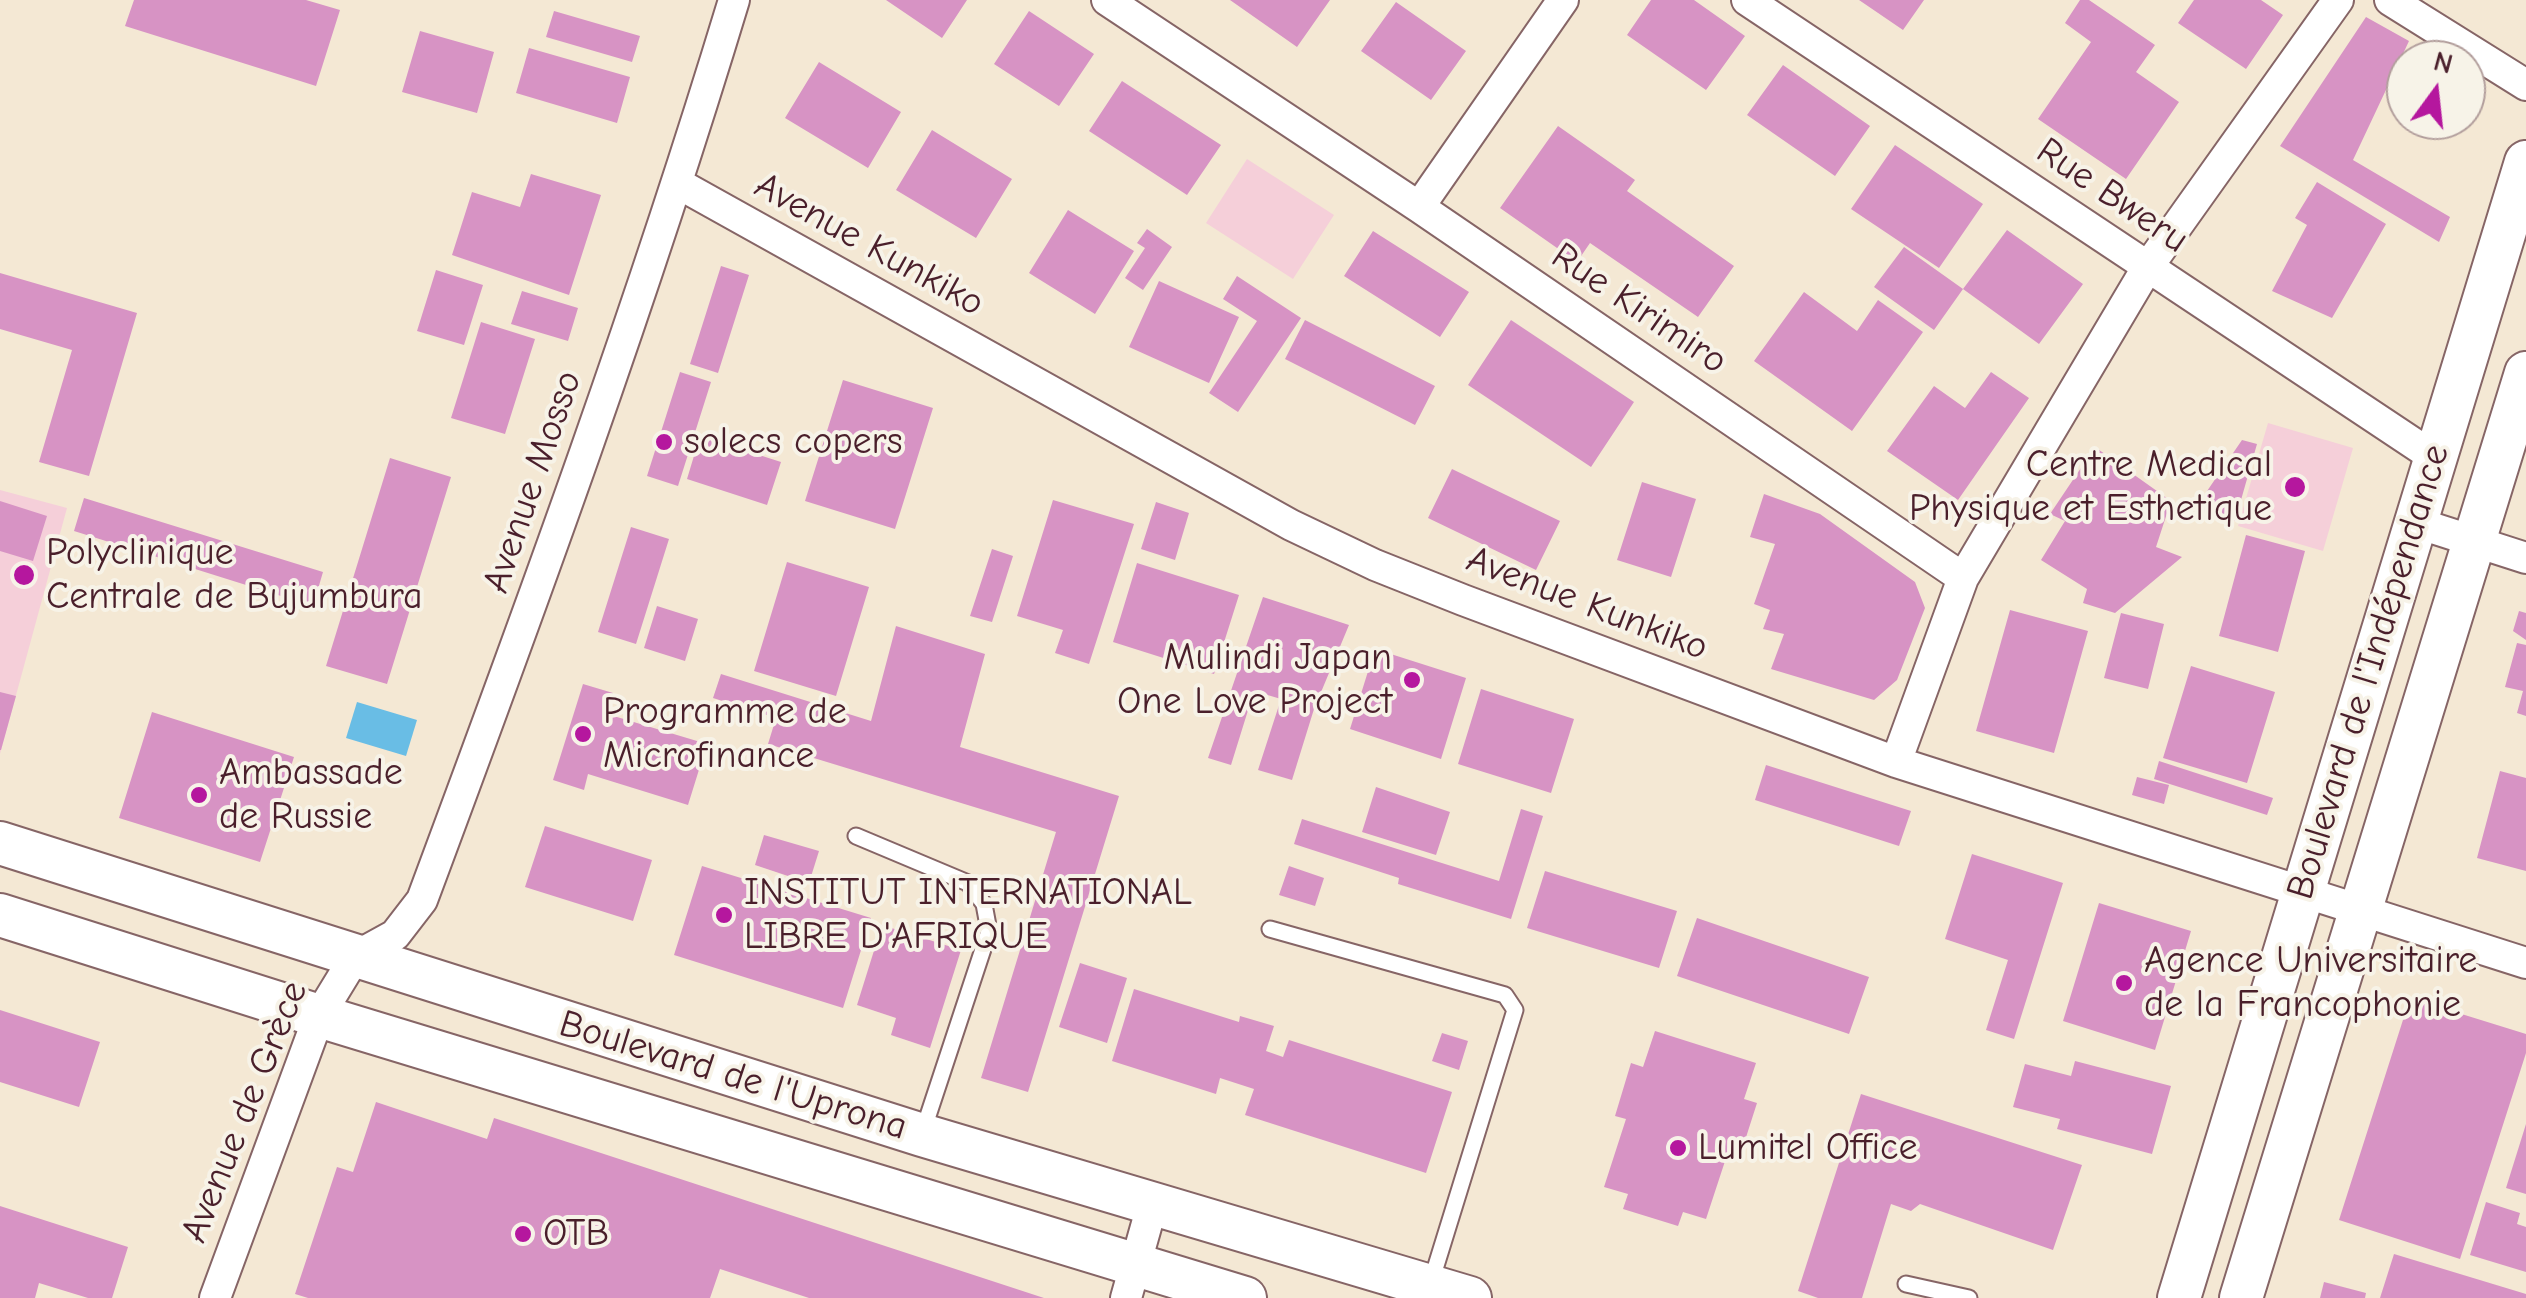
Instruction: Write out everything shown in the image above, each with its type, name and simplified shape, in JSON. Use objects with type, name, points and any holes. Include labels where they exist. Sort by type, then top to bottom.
[{"type":"street","name":"Avenue Mosso","points":[[355,957],[394,935],[422,900],[547,565],[678,184],[734,0]]},
{"type":"street","name":"Rue Kirimiro","points":[[1107,0],[1963,578]]},
{"type":"street","points":[[1418,207],[1563,0]]},
{"type":"street","name":"Rue Bweru","points":[[1747,0],[2434,457]]},
{"type":"street","points":[[1896,762],[1963,578],[2147,268],[2338,0]]},
{"type":"street","points":[[2390,0],[2526,85]]},
{"type":"street","name":"Boulevard de l'Indépendance","points":[[2179,1298],[2434,457],[2524,177]]},
{"type":"street","name":"Avenue Kunkiko","points":[[678,184],[1291,524],[1375,565],[1896,762],[2526,962]]},
{"type":"street","name":"Boulevard de l'Indépendance","points":[[2241,1298],[2526,373]]},
{"type":"street","points":[[2414,522],[2526,558]]},
{"type":"street","name":"Boulevard de l'Uprona","points":[[0,843],[922,1135],[1450,1292]]},
{"type":"street","name":"Boulevard de l'Uprona","points":[[0,915],[1131,1281],[1246,1298]]},
{"type":"street","name":"Avenue de Grèce","points":[[214,1298],[319,1016],[355,957]]},
{"type":"street","points":[[1131,1281],[1153,1202]]},
{"type":"lane","points":[[856,836],[968,883],[984,904],[989,930],[922,1135]]},
{"type":"lane","points":[[1270,929],[1506,996],[1516,1010],[1450,1292]]},
{"type":"lane","points":[[1906,1284],[1969,1298]]},
{"type":"shaded area","points":[[1247,159],[1334,215],[1293,279],[1206,223]]},
{"type":"shaded area","name":"Centre Medical Physique et Esthetique","points":[[2268,423],[2353,448],[2323,551],[2238,526]]},
{"type":"shaded area","name":"Polyclinique Centrale de Bujumbura","points":[[0,490],[67,508],[0,754]]},
{"type":"water","points":[[357,702],[417,720],[406,756],[346,738]]},
{"type":"building","points":[[134,0],[306,0],[340,10],[316,86],[125,26]]},
{"type":"building","points":[[886,0],[967,0],[942,38]]},
{"type":"building","points":[[1230,0],[1330,0],[1297,47]]},
{"type":"building","points":[[1651,0],[1694,0],[1745,36],[1706,90],[1627,35]]},
{"type":"building","points":[[1859,0],[1924,0],[1903,30]]},
{"type":"building","points":[[2080,0],[2089,0],[2155,45],[2136,72],[2179,102],[2126,179],[2038,119],[2091,42],[2065,23]]},
{"type":"building","points":[[2194,0],[2261,0],[2283,15],[2246,69],[2178,23]]},
{"type":"building","points":[[1396,2],[1466,51],[1431,100],[1361,51]]},
{"type":"building","points":[[554,11],[640,36],[632,62],[546,37]]},
{"type":"building","points":[[1029,11],[1094,54],[1059,106],[994,64]]},
{"type":"building","points":[[2366,17],[2407,40],[2386,40],[2386,90],[2353,160],[2450,217],[2439,242],[2280,146]]},
{"type":"building","points":[[420,31],[494,52],[477,113],[402,92]]},
{"type":"building","points":[[529,48],[630,77],[617,123],[516,93]]},
{"type":"building","points":[[819,62],[901,112],[868,168],[785,118]]},
{"type":"building","points":[[1783,65],[1870,126],[1835,176],[1747,115]]},
{"type":"building","points":[[1122,81],[1221,145],[1187,195],[1089,131]]},
{"type":"building","points":[[1558,126],[1635,180],[1627,191],[1734,266],[1698,317],[1590,243],[1577,262],[1500,208]]},
{"type":"building","points":[[932,130],[1012,179],[976,238],[896,190]]},
{"type":"building","points":[[1895,145],[1983,204],[1939,268],[1851,209]]},
{"type":"building","points":[[531,174],[601,195],[569,295],[452,255],[472,192],[520,207]]},
{"type":"building","points":[[2317,182],[2386,224],[2332,318],[2272,291],[2307,225],[2295,218]]},
{"type":"building","points":[[1068,210],[1134,251],[1095,314],[1029,273]]},
{"type":"building","points":[[1147,229],[1172,247],[1143,290],[1125,278],[1145,248],[1137,243]]},
{"type":"building","points":[[2007,230],[2083,284],[2039,344],[1963,289]]},
{"type":"building","points":[[1373,231],[1469,292],[1440,337],[1344,276]]},
{"type":"building","points":[[1904,247],[1963,289],[1934,330],[1874,287]]},
{"type":"building","points":[[721,266],[749,275],[718,373],[690,364]]},
{"type":"building","points":[[436,270],[483,285],[464,345],[417,331]]},
{"type":"building","points":[[0,273],[137,313],[89,476],[39,462],[72,350],[0,329]]},
{"type":"building","points":[[1237,276],[1301,318],[1238,412],[1209,393],[1257,321],[1223,299]]},
{"type":"building","points":[[1159,281],[1239,317],[1209,383],[1129,347]]},
{"type":"building","points":[[522,291],[578,308],[568,341],[511,324]]},
{"type":"building","points":[[1804,292],[1857,331],[1878,300],[1923,332],[1852,431],[1754,361]]},
{"type":"building","points":[[1305,320],[1435,386],[1415,425],[1285,359]]},
{"type":"building","points":[[1511,320],[1634,402],[1591,467],[1468,385]]},
{"type":"building","points":[[481,322],[535,339],[505,434],[451,418]]},
{"type":"building","points":[[680,372],[711,382],[678,486],[647,476]]},
{"type":"building","points":[[1991,372],[2029,398],[1958,500],[1887,451],[1934,386],[1965,408]]},
{"type":"building","points":[[843,380],[933,408],[895,529],[805,501]]},
{"type":"building","points":[[700,436],[781,462],[767,505],[687,479]]},
{"type":"building","points":[[2242,440],[2257,444],[2235,521],[2201,512],[2205,494]]},
{"type":"building","points":[[2095,447],[2171,501],[2156,547],[2182,557],[2115,613],[2083,603],[2087,589],[2041,560],[2065,521],[2050,514]]},
{"type":"building","points":[[390,458],[451,477],[387,684],[326,666]]},
{"type":"building","points":[[1452,469],[1560,521],[1536,570],[1428,518]]},
{"type":"building","points":[[1642,482],[1696,499],[1671,577],[1617,560]]},
{"type":"building","points":[[1764,494],[1820,514],[1915,582],[1925,608],[1897,680],[1874,700],[1771,669],[1784,634],[1763,629],[1770,610],[1754,604],[1775,544],[1750,537]]},
{"type":"building","points":[[84,498],[323,572],[313,606],[74,531]]},
{"type":"building","points":[[1053,500],[1134,524],[1089,664],[1055,653],[1063,630],[1017,616]]},
{"type":"building","points":[[0,501],[47,516],[33,561],[0,551]]},
{"type":"building","points":[[1156,502],[1189,513],[1175,560],[1141,549]]},
{"type":"building","points":[[631,527],[669,539],[636,644],[598,632]]},
{"type":"building","points":[[2246,535],[2305,551],[2278,652],[2219,636]]},
{"type":"building","points":[[992,549],[1013,556],[992,622],[970,616]]},
{"type":"building","points":[[787,562],[869,587],[836,696],[754,671]]},
{"type":"building","points":[[1137,563],[1239,595],[1214,674],[1113,642]]},
{"type":"building","points":[[1263,597],[1349,625],[1314,709],[1292,780],[1258,770],[1281,699],[1254,691],[1231,765],[1208,758]]},
{"type":"building","points":[[657,606],[698,619],[685,661],[644,648]]},
{"type":"building","points":[[2010,610],[2088,631],[2054,753],[1976,731]]},
{"type":"building","points":[[2519,611],[2526,613],[2526,640],[2513,631]]},
{"type":"building","points":[[2121,613],[2164,624],[2148,689],[2104,678]]},
{"type":"building","points":[[896,626],[985,654],[960,747],[1119,796],[1028,1092],[981,1078],[1056,832],[768,744],[776,718],[713,698],[721,674],[871,721]]},
{"type":"building","points":[[2517,643],[2526,645],[2526,716],[2517,713],[2523,691],[2505,687]]},
{"type":"building","points":[[1375,649],[1466,678],[1441,759],[1350,729]]},
{"type":"building","points":[[2191,666],[2275,692],[2247,783],[2163,758]]},
{"type":"building","points":[[583,684],[613,693],[607,714],[707,744],[688,805],[588,774],[584,790],[553,780]]},
{"type":"building","points":[[1481,689],[1574,719],[1551,793],[1458,764]]},
{"type":"building","points":[[0,692],[16,696],[1,750],[0,750]]},
{"type":"building","points":[[152,712],[294,757],[260,862],[119,818]]},
{"type":"building","points":[[2159,761],[2273,798],[2267,815],[2154,779]]},
{"type":"building","points":[[1766,765],[1911,811],[1899,846],[1755,800]]},
{"type":"building","points":[[2500,771],[2526,778],[2526,871],[2477,858]]},
{"type":"building","points":[[2137,777],[2169,785],[2164,804],[2132,795]]},
{"type":"building","points":[[1376,787],[1450,812],[1436,855],[1362,832]]},
{"type":"building","points":[[1521,809],[1543,816],[1511,919],[1398,884],[1399,878],[1294,844],[1302,819],[1499,881]]},
{"type":"building","points":[[545,826],[652,860],[633,921],[525,887]]},
{"type":"building","points":[[764,835],[819,851],[809,883],[755,865]]},
{"type":"building","points":[[1972,854],[2063,883],[2014,1039],[1986,1030],[2008,960],[1945,939]]},
{"type":"building","points":[[702,866],[871,918],[843,1008],[674,955]]},
{"type":"building","points":[[1289,866],[1324,878],[1315,906],[1279,895]]},
{"type":"building","points":[[1545,871],[1677,911],[1659,968],[1527,928]]},
{"type":"building","points":[[2099,903],[2191,931],[2155,1050],[2063,1021]]},
{"type":"building","points":[[1697,918],[1869,977],[1849,1034],[1677,976]]},
{"type":"building","points":[[882,925],[961,950],[930,1048],[891,1035],[896,1018],[857,1005]]},
{"type":"building","points":[[1080,963],[1127,978],[1107,1043],[1059,1027]]},
{"type":"building","points":[[1134,989],[1239,1022],[1240,1016],[1274,1026],[1266,1051],[1283,1057],[1289,1040],[1452,1092],[1426,1173],[1245,1115],[1254,1089],[1220,1078],[1216,1094],[1112,1061]]},
{"type":"building","points":[[2410,998],[2526,1034],[2526,1053],[2460,1259],[2339,1220]]},
{"type":"building","points":[[0,1010],[100,1042],[79,1107],[0,1082]]},
{"type":"building","points":[[1655,1031],[1756,1063],[1744,1099],[1757,1103],[1740,1156],[1728,1152],[1706,1219],[1683,1212],[1678,1226],[1623,1209],[1628,1194],[1604,1187],[1626,1119],[1615,1116],[1631,1063],[1643,1067]]},
{"type":"building","points":[[1442,1033],[1468,1041],[1459,1070],[1432,1061]]},
{"type":"building","points":[[2075,1061],[2171,1086],[2152,1154],[2057,1129],[2060,1119],[2013,1107],[2025,1064],[2071,1076]]},
{"type":"building","points":[[1861,1094],[2082,1165],[2053,1250],[1920,1204],[1911,1211],[1891,1204],[1862,1298],[1818,1298],[1798,1291]]},
{"type":"building","name":"OTB","points":[[376,1102],[487,1139],[494,1118],[1044,1298],[809,1298],[720,1269],[710,1298],[308,1298],[295,1294],[337,1167],[353,1172]]},
{"type":"building","points":[[2526,1124],[2526,1194],[2506,1188]]},
{"type":"building","points":[[2486,1202],[2520,1213],[2517,1224],[2526,1227],[2526,1272],[2470,1255]]},
{"type":"building","points":[[0,1206],[128,1247],[112,1298],[88,1298],[39,1283],[35,1298],[0,1298]]},
{"type":"building","points":[[2394,1254],[2526,1294],[2526,1298],[2380,1298]]},
{"type":"building","points":[[2324,1282],[2366,1293],[2365,1298],[2320,1298]]},
{"type":"place","name":"solecs copers","points":[[664,442]]},
{"type":"place","name":"Centre Medical Physique et Esthetique","points":[[2295,487]]},
{"type":"place","name":"Polyclinique Centrale de Bujumbura","points":[[24,575]]},
{"type":"place","name":"Mulindi Japan One Love Project","points":[[1412,680]]},
{"type":"place","name":"Programme de Microfinance","points":[[583,734]]},
{"type":"place","name":"Ambassade de Russie","points":[[199,795]]},
{"type":"place","name":"INSTITUT INTERNATIONAL LIBRE D'AFRIQUE","points":[[724,915]]},
{"type":"place","name":"Agence Universitaire de la Francophonie","points":[[2124,983]]},
{"type":"place","name":"Lumitel Office","points":[[1678,1148]]},
{"type":"place","name":"OTB","points":[[523,1234]]}]
